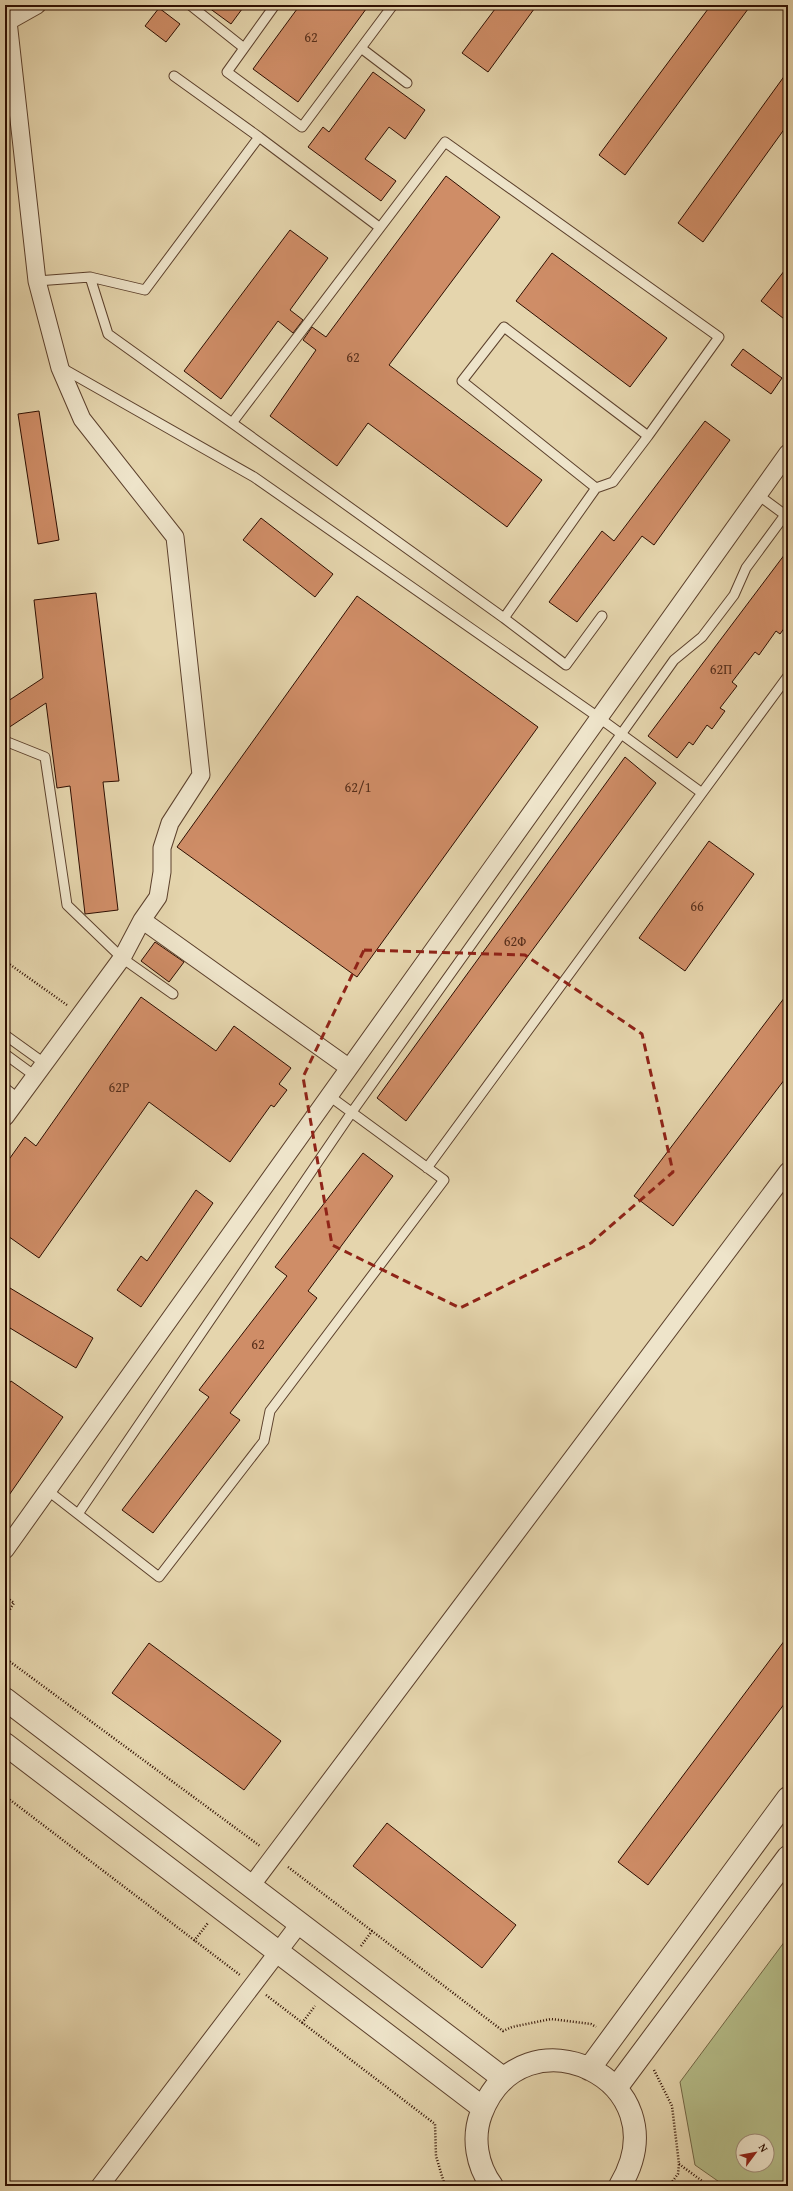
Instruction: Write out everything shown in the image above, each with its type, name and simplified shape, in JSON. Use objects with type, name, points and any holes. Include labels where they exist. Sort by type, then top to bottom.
[{"type":"street","points":[[5,1117],[108,975],[122,958],[142,920],[158,897],[162,872],[162,848],[170,823],[201,775],[175,537],[82,419],[60,368],[37,281],[7,22],[36,5]]},
{"type":"street","points":[[5,1550],[328,1095],[788,453]]},
{"type":"street","points":[[142,920],[348,1067]]},
{"type":"street","points":[[251,1886],[788,1171]]},
{"type":"street","points":[[5,1699],[504,2079]]},
{"type":"street","points":[[5,1744],[483,2108]]},
{"type":"street","points":[[589,2068],[788,1798]]},
{"type":"street","points":[[616,2088],[788,1857]]},
{"type":"street","points":[[100,2186],[277,1951],[300,1923]]},
{"type":"street","points":[[492,2186],[484,2176],[477,2150],[478,2124],[487,2099],[504,2079],[527,2065],[552,2060],[579,2063],[602,2075],[621,2094],[632,2117],[636,2143],[630,2169],[620,2186]]},
{"type":"lane","points":[[190,5],[244,48]]},
{"type":"lane","points":[[275,5],[227,72],[302,127],[393,5]]},
{"type":"lane","points":[[361,48],[407,83]]},
{"type":"lane","points":[[174,76],[259,137],[379,227]]},
{"type":"lane","points":[[37,281],[90,277],[145,290],[259,137]]},
{"type":"lane","points":[[232,423],[379,227],[445,142],[718,337],[648,436],[612,482],[596,488],[504,618]]},
{"type":"lane","points":[[90,277],[108,334],[504,618],[566,665],[602,616]]},
{"type":"lane","points":[[596,488],[462,382],[504,327],[648,436]]},
{"type":"lane","points":[[60,368],[254,477],[598,717],[702,793]]},
{"type":"lane","points":[[78,1514],[352,1112],[674,660],[702,637],[734,595],[746,568],[787,516],[758,495]]},
{"type":"lane","points":[[427,1168],[788,676]]},
{"type":"lane","points":[[5,741],[45,757],[67,905],[122,958],[173,994]]},
{"type":"lane","points":[[5,1035],[40,1070]]},
{"type":"lane","points":[[5,1054],[40,1070]]},
{"type":"lane","points":[[5,1088],[19,1099]]},
{"type":"lane","points":[[47,1490],[159,1577],[264,1441],[270,1411],[444,1180],[328,1095]]},
{"type":"path","points":[[5,961],[51,996],[81,1014]]},
{"type":"path","points":[[5,1596],[14,1603],[5,1617]]},
{"type":"path","points":[[5,1658],[264,1849]]},
{"type":"path","points":[[5,1796],[435,2124],[436,2156],[445,2186]]},
{"type":"path","points":[[679,2164],[709,2186]]},
{"type":"highlighted area","points":[[364,950],[525,955],[642,1034],[673,1172],[591,1243],[460,1308],[332,1245],[303,1077]]},
{"type":"green space","points":[[788,1937],[788,2186],[725,2186],[695,2165],[680,2082]]},
{"type":"building","points":[[205,5],[245,5],[231,24]]},
{"type":"building","points":[[300,5],[369,5],[298,102],[253,69]]},
{"type":"building","points":[[498,5],[537,5],[488,72],[462,53]]},
{"type":"building","points":[[711,5],[751,5],[625,175],[599,155]]},
{"type":"building","points":[[159,8],[180,24],[166,42],[145,26]]},
{"type":"building","points":[[788,71],[788,124],[703,242],[678,223]]},
{"type":"building","points":[[373,72],[425,110],[405,139],[389,127],[365,159],[396,181],[381,201],[308,147],[323,127],[329,132]]},
{"type":"building","points":[[446,176],[500,217],[389,365],[542,480],[507,527],[368,423],[337,466],[270,416],[316,350],[303,340],[312,327],[326,337]]},
{"type":"building","points":[[290,230],[328,258],[290,310],[303,320],[293,333],[278,321],[221,399],[184,371]]},
{"type":"building","points":[[552,253],[667,338],[630,387],[516,301]]},
{"type":"building","points":[[788,266],[788,322],[761,301]]},
{"type":"building","points":[[743,349],[782,378],[771,394],[731,365]]},
{"type":"building","points":[[39,411],[59,540],[38,544],[18,414]]},
{"type":"building","points":[[705,421],[730,440],[654,545],[642,536],[577,622],[549,602],[602,531],[614,541]]},
{"type":"building","points":[[261,518],[333,574],[315,597],[243,540]]},
{"type":"building","points":[[788,550],[788,623],[780,634],[776,631],[759,655],[755,652],[732,682],[737,686],[720,708],[725,711],[712,729],[707,725],[693,745],[689,742],[677,758],[648,736]]},
{"type":"building","points":[[96,593],[119,781],[103,782],[118,910],[85,914],[70,786],[57,788],[46,703],[5,730],[5,703],[43,678],[34,600]]},
{"type":"building","points":[[357,596],[538,727],[357,977],[177,847]]},
{"type":"building","points":[[625,757],[656,783],[406,1121],[377,1098]]},
{"type":"building","points":[[709,841],[754,874],[685,971],[639,938]]},
{"type":"building","points":[[155,942],[184,962],[169,982],[141,961]]},
{"type":"building","points":[[788,993],[788,1075],[673,1226],[634,1196]]},
{"type":"building","points":[[141,997],[216,1051],[234,1026],[291,1068],[279,1084],[287,1090],[274,1107],[271,1105],[230,1162],[149,1102],[39,1258],[5,1234],[5,1165],[25,1137],[36,1146]]},
{"type":"building","points":[[363,1153],[393,1176],[308,1291],[317,1298],[230,1413],[240,1420],[153,1533],[122,1510],[209,1397],[199,1390],[287,1276],[275,1267]]},
{"type":"building","points":[[196,1190],[213,1203],[141,1307],[117,1290],[141,1256],[147,1261]]},
{"type":"building","points":[[5,1285],[93,1338],[76,1368],[5,1325]]},
{"type":"building","points":[[11,1381],[63,1417],[5,1501],[5,1389]]},
{"type":"building","points":[[788,1636],[788,1699],[648,1885],[618,1862]]},
{"type":"building","points":[[149,1643],[281,1741],[244,1790],[112,1693]]},
{"type":"building","points":[[387,1823],[516,1925],[482,1968],[353,1866]]}]
